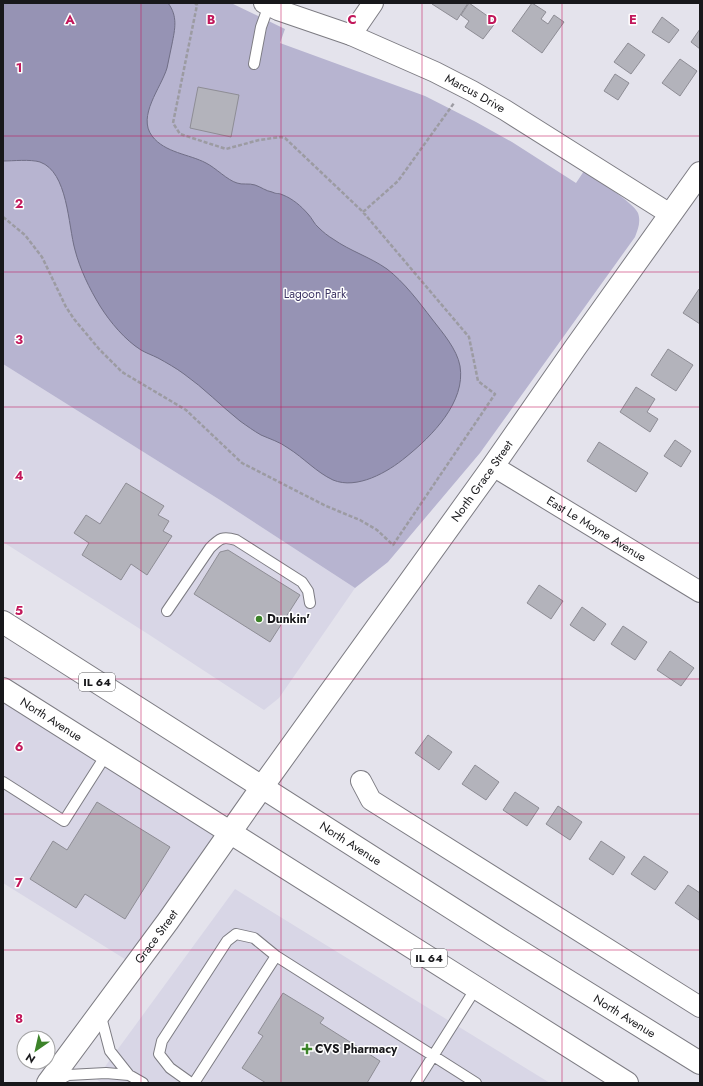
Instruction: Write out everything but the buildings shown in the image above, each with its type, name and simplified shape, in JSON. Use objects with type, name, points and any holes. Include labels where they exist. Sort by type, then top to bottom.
[{"type":"main road","name":"North Grace Street","points":[[262,787],[493,466],[700,173]]},
{"type":"main road","name":"North Avenue","points":[[3,622],[505,942],[700,1063]]},
{"type":"main road","name":"North Avenue","points":[[3,689],[230,834],[627,1083]]},
{"type":"main road","name":"Grace Street","points":[[48,1083],[168,921],[262,787]]},
{"type":"street","points":[[351,35],[373,3]]},
{"type":"street","name":"Marcus Drive","points":[[266,4],[351,35],[435,72],[506,110],[670,214]]},
{"type":"street","name":"East Le Moyne Avenue","points":[[493,466],[700,592]]},
{"type":"street","points":[[361,781],[372,800],[700,1007]]},
{"type":"lane","points":[[254,64],[266,4]]},
{"type":"lane","points":[[167,611],[210,548],[218,540],[227,537],[236,540],[302,582],[308,591],[310,603]]},
{"type":"lane","points":[[3,782],[64,821],[106,754]]},
{"type":"lane","points":[[276,956],[192,1083],[170,1068],[159,1054],[162,1041],[227,941],[236,934],[254,938],[276,956],[476,1083]]},
{"type":"lane","points":[[416,1083],[476,988]]},
{"type":"lane","points":[[100,1013],[110,1051],[129,1075],[143,1083]]},
{"type":"lane","points":[[52,1083],[68,1075],[106,1073],[129,1075]]},
{"type":"path","points":[[3,217],[25,235],[42,257],[66,307],[74,319],[99,349],[122,372],[186,410],[242,463],[326,506],[360,520],[377,530],[393,545],[495,394],[478,381],[468,337],[363,212],[285,138],[281,137],[259,140],[226,149],[180,134],[173,123],[197,5],[195,3]]},
{"type":"path","points":[[363,212],[398,181],[465,88]]},
{"type":"shaded area","points":[[3,3],[168,3],[173,13],[175,28],[167,68],[152,102],[147,120],[148,128],[152,136],[157,142],[170,150],[206,163],[225,177],[239,184],[255,185],[268,191],[281,194],[297,203],[327,235],[346,247],[374,261],[393,274],[422,306],[449,341],[456,353],[460,366],[458,392],[445,417],[416,449],[399,463],[372,478],[352,483],[333,480],[321,473],[285,446],[248,427],[199,385],[175,368],[141,350],[124,336],[108,318],[100,306],[82,271],[75,250],[62,188],[56,176],[49,168],[40,162],[27,160],[3,161]]},
{"type":"shaded area","points":[[3,364],[220,500],[355,588],[279,698],[264,710],[3,542]]},
{"type":"shaded area","points":[[3,698],[220,836],[128,961],[3,883]]},
{"type":"shaded area","points":[[235,889],[550,1083],[102,1083],[96,1079]]},
{"type":"green space","name":"Lagoon Park","points":[[3,3],[231,3],[285,29],[280,43],[425,96],[512,142],[576,183],[584,171],[622,197],[635,208],[639,216],[639,222],[635,237],[480,453],[388,562],[355,588],[220,500],[3,364]]},
{"type":"place","name":"Dunkin'","points":[[259,619]]},
{"type":"place","name":"CVS Pharmacy","points":[[307,1049]]}]
